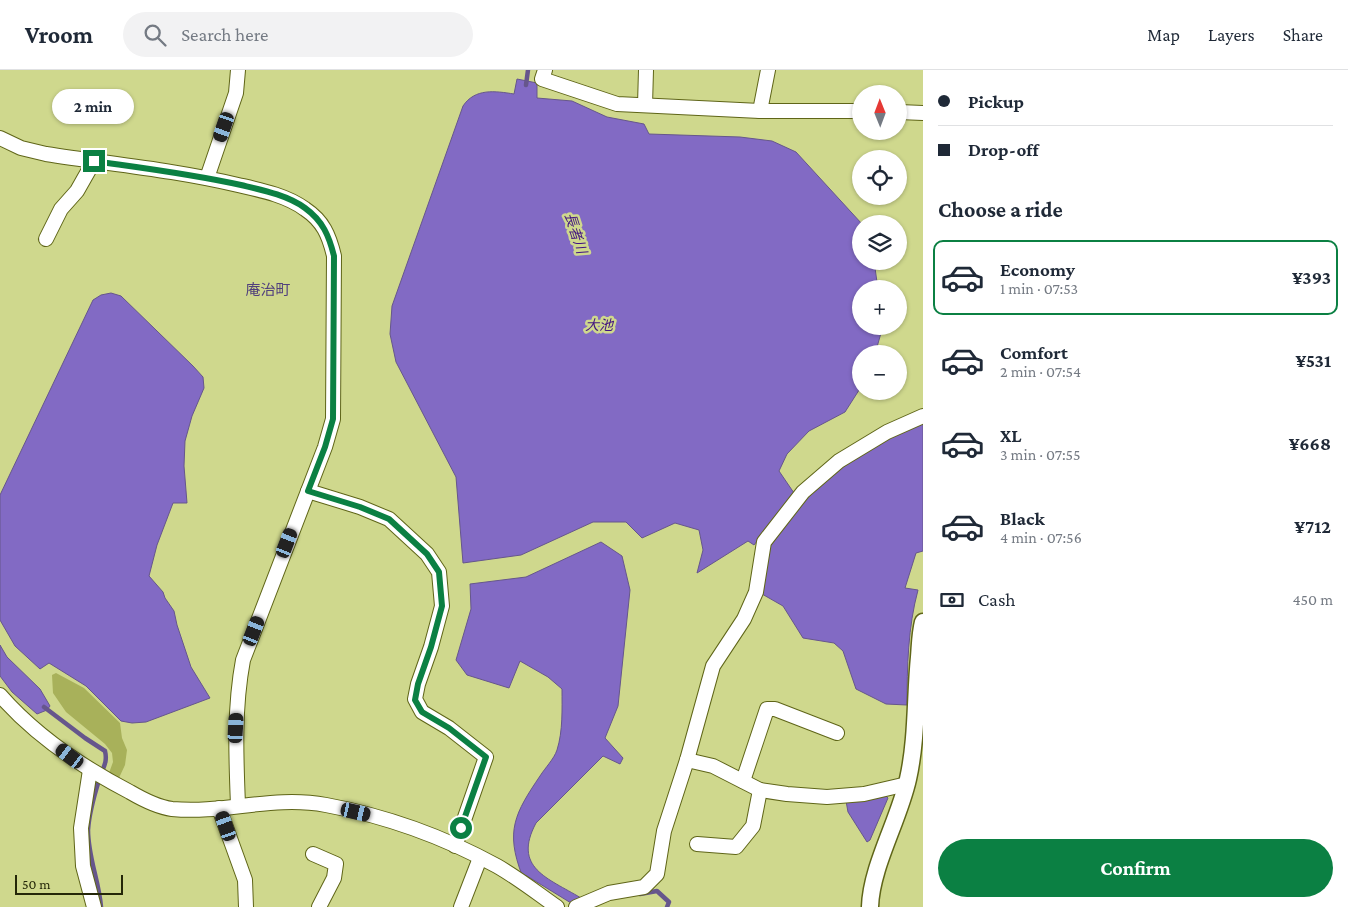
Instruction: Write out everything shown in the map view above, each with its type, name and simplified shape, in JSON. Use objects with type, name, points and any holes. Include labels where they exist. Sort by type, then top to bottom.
[{"type":"street","points":[[207,178],[236,93],[238,70]]},
{"type":"street","points":[[545,70],[542,79],[617,104],[760,111],[852,111]]},
{"type":"street","points":[[645,105],[646,70]]},
{"type":"street","points":[[760,111],[768,70]]},
{"type":"street","points":[[908,112],[923,113]]},
{"type":"street","points":[[0,138],[21,148],[46,154],[207,178],[258,189],[305,208],[319,221],[330,237],[334,256],[333,419],[325,447],[243,660],[238,695],[236,744],[238,805]]},
{"type":"street","points":[[46,240],[61,209],[77,191],[94,161]]},
{"type":"street","points":[[576,907],[609,893],[644,887],[657,874],[664,832],[687,760],[713,666],[744,619],[756,592],[764,542],[803,492],[839,462],[887,432],[923,416]]},
{"type":"street","points":[[308,491],[360,507],[389,519],[427,554],[439,572],[442,606],[431,647],[418,684],[415,700],[422,712],[449,728],[486,757],[455,846]]},
{"type":"street","points":[[870,907],[870,898],[878,870],[918,750],[915,728],[917,676],[923,622]]},
{"type":"street","points":[[0,695],[33,728],[90,770],[155,804],[170,809],[219,808],[295,801],[326,805],[371,815],[409,827],[480,858],[498,867],[545,902],[556,907]]},
{"type":"street","points":[[743,781],[767,709],[775,709],[837,732]]},
{"type":"street","points":[[687,760],[714,766],[760,790],[787,794],[827,797],[864,794],[907,784]]},
{"type":"street","points":[[90,770],[81,828],[83,866],[94,907]]},
{"type":"street","points":[[697,844],[736,847],[753,826],[760,790]]},
{"type":"street","points":[[219,808],[245,880],[246,907]]},
{"type":"street","points":[[313,854],[336,864],[334,878],[320,907]]},
{"type":"street","points":[[461,907],[480,858]]},
{"type":"green space","points":[[56,673],[84,688],[120,723],[122,738],[127,750],[125,765],[118,780],[109,773],[113,762],[112,753],[105,744],[66,712],[53,693],[52,675]]},
{"type":"water","name":"大池","points":[[517,79],[537,83],[537,98],[572,101],[607,117],[644,124],[649,134],[740,137],[772,141],[796,152],[854,215],[852,215],[852,270],[875,270],[877,280],[852,280],[852,335],[880,335],[878,345],[852,345],[853,400],[845,412],[809,431],[787,454],[779,471],[794,493],[754,545],[748,541],[697,573],[703,550],[699,530],[675,523],[642,538],[626,522],[593,522],[521,555],[463,563],[456,477],[396,362],[390,334],[392,306],[463,106],[473,96],[486,92],[514,94]]},
{"type":"water","points":[[111,293],[121,296],[193,366],[203,377],[204,388],[192,416],[185,441],[184,466],[187,503],[173,503],[157,545],[149,576],[163,592],[174,611],[191,667],[210,698],[146,722],[132,723],[121,721],[86,686],[49,663],[40,669],[15,646],[0,620],[0,495],[93,300],[101,295]]},
{"type":"water","points":[[923,422],[923,551],[916,553],[905,588],[918,590],[910,633],[907,705],[886,704],[856,689],[843,651],[834,643],[803,638],[783,606],[762,594],[769,543],[795,509],[833,473],[883,441]]},
{"type":"water","points":[[601,542],[622,556],[630,590],[618,706],[605,738],[623,758],[620,764],[603,756],[536,823],[530,838],[528,851],[531,861],[537,870],[581,898],[571,903],[527,876],[522,875],[514,846],[515,823],[519,812],[531,789],[557,750],[561,728],[562,689],[548,677],[520,661],[509,688],[467,675],[456,660],[471,609],[470,584],[526,577]]},
{"type":"water","points":[[0,645],[7,657],[40,689],[50,706],[47,710],[37,714],[12,692],[0,676]]},
{"type":"water","points":[[885,795],[888,798],[870,840],[867,842],[848,812],[846,801]]},
{"type":"waterway","name":"長者川","points":[[526,85],[528,70]]},
{"type":"waterway","points":[[44,707],[105,751],[105,763],[89,818],[88,830],[88,840],[101,907]]},
{"type":"waterway","points":[[640,894],[657,891],[669,902],[667,907]]},
{"type":"district","name":"庵治町","points":[[268,290]]},
{"type":"route","points":[[94,161],[207,178],[258,189],[305,208],[319,221],[330,237],[334,256],[333,419],[325,447],[308,491],[360,507],[389,519],[427,554],[439,572],[442,606],[431,647],[418,684],[415,700],[422,712],[449,728],[486,757],[461,828]]}]
